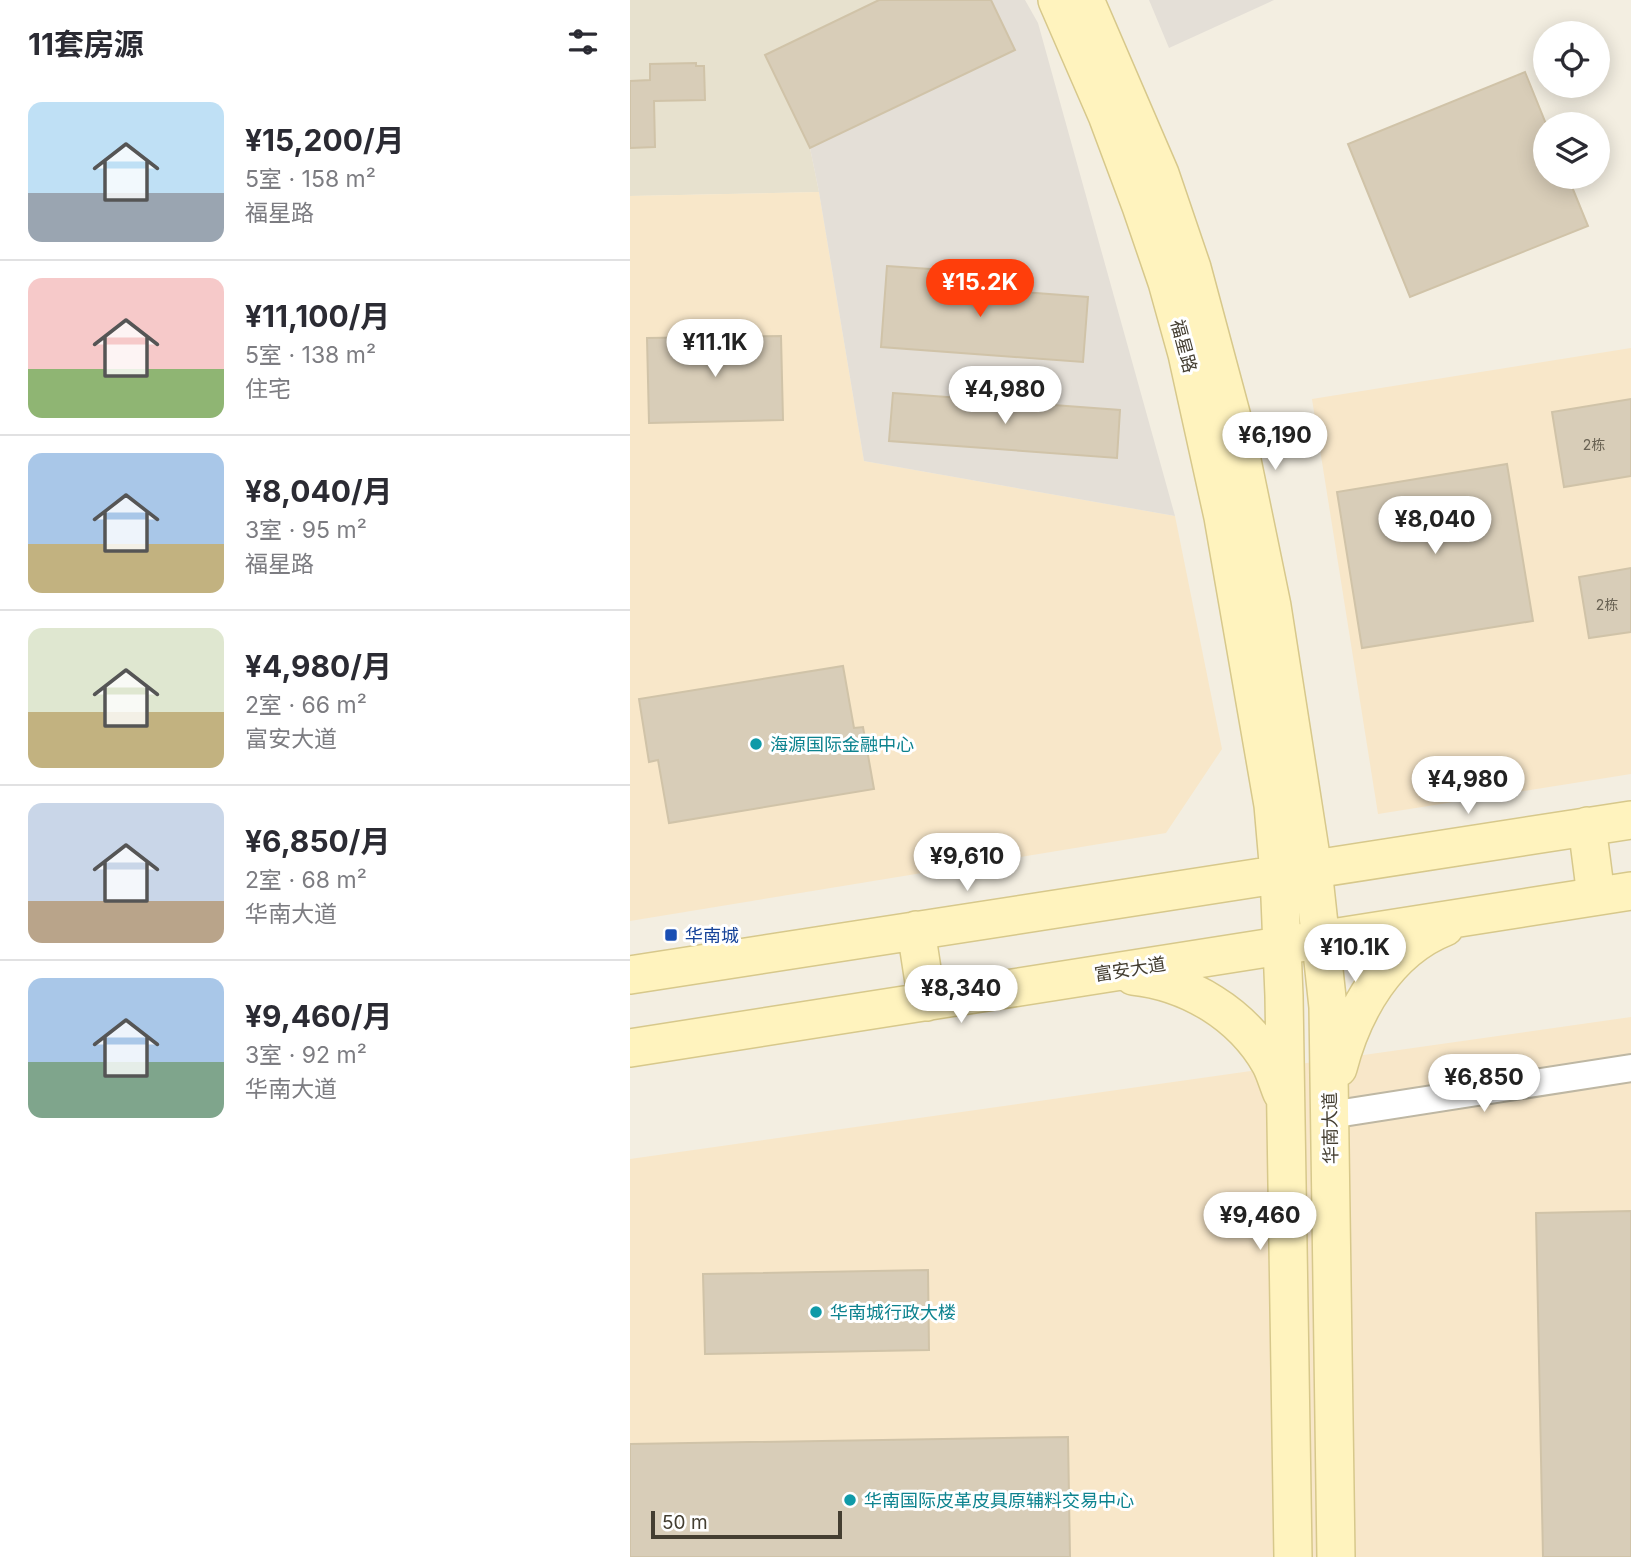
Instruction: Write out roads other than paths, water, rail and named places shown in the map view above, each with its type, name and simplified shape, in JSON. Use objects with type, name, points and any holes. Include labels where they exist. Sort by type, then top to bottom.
[{"type":"street","name":"福星路","points":[[1057,0],[1107,115],[1141,206],[1187,354],[1208,441],[1273,805],[1296,872]]},
{"type":"street","name":"福星路","points":[[1085,0],[1160,174],[1192,268],[1237,436],[1272,606],[1296,872]]},
{"type":"street","points":[[630,975],[1631,820]]},
{"type":"street","points":[[1587,827],[1614,893]]},
{"type":"street","points":[[1293,1557],[1282,946],[1296,872]]},
{"type":"street","name":"华南大道","points":[[1296,872],[1321,939],[1328,1007],[1336,1557]]},
{"type":"street","name":"富安大道","points":[[630,1048],[1614,893]]},
{"type":"street","points":[[1472,916],[1437,930],[1413,944],[1384,973],[1354,1023],[1340,1061],[1330,1109],[1631,1068]]},
{"type":"street","points":[[916,930],[927,1002]]},
{"type":"street","points":[[1097,974],[1137,976],[1169,982],[1199,995],[1228,1015],[1252,1039],[1270,1064],[1286,1103]]},
{"type":"place","name":"海源国际金融中心","points":[[756,744]]},
{"type":"place","name":"华南城","points":[[671,935]]},
{"type":"place","name":"华南城行政大楼","points":[[816,1312]]},
{"type":"place","name":"华南国际皮革皮具原辅料交易中心","points":[[850,1500]]}]
